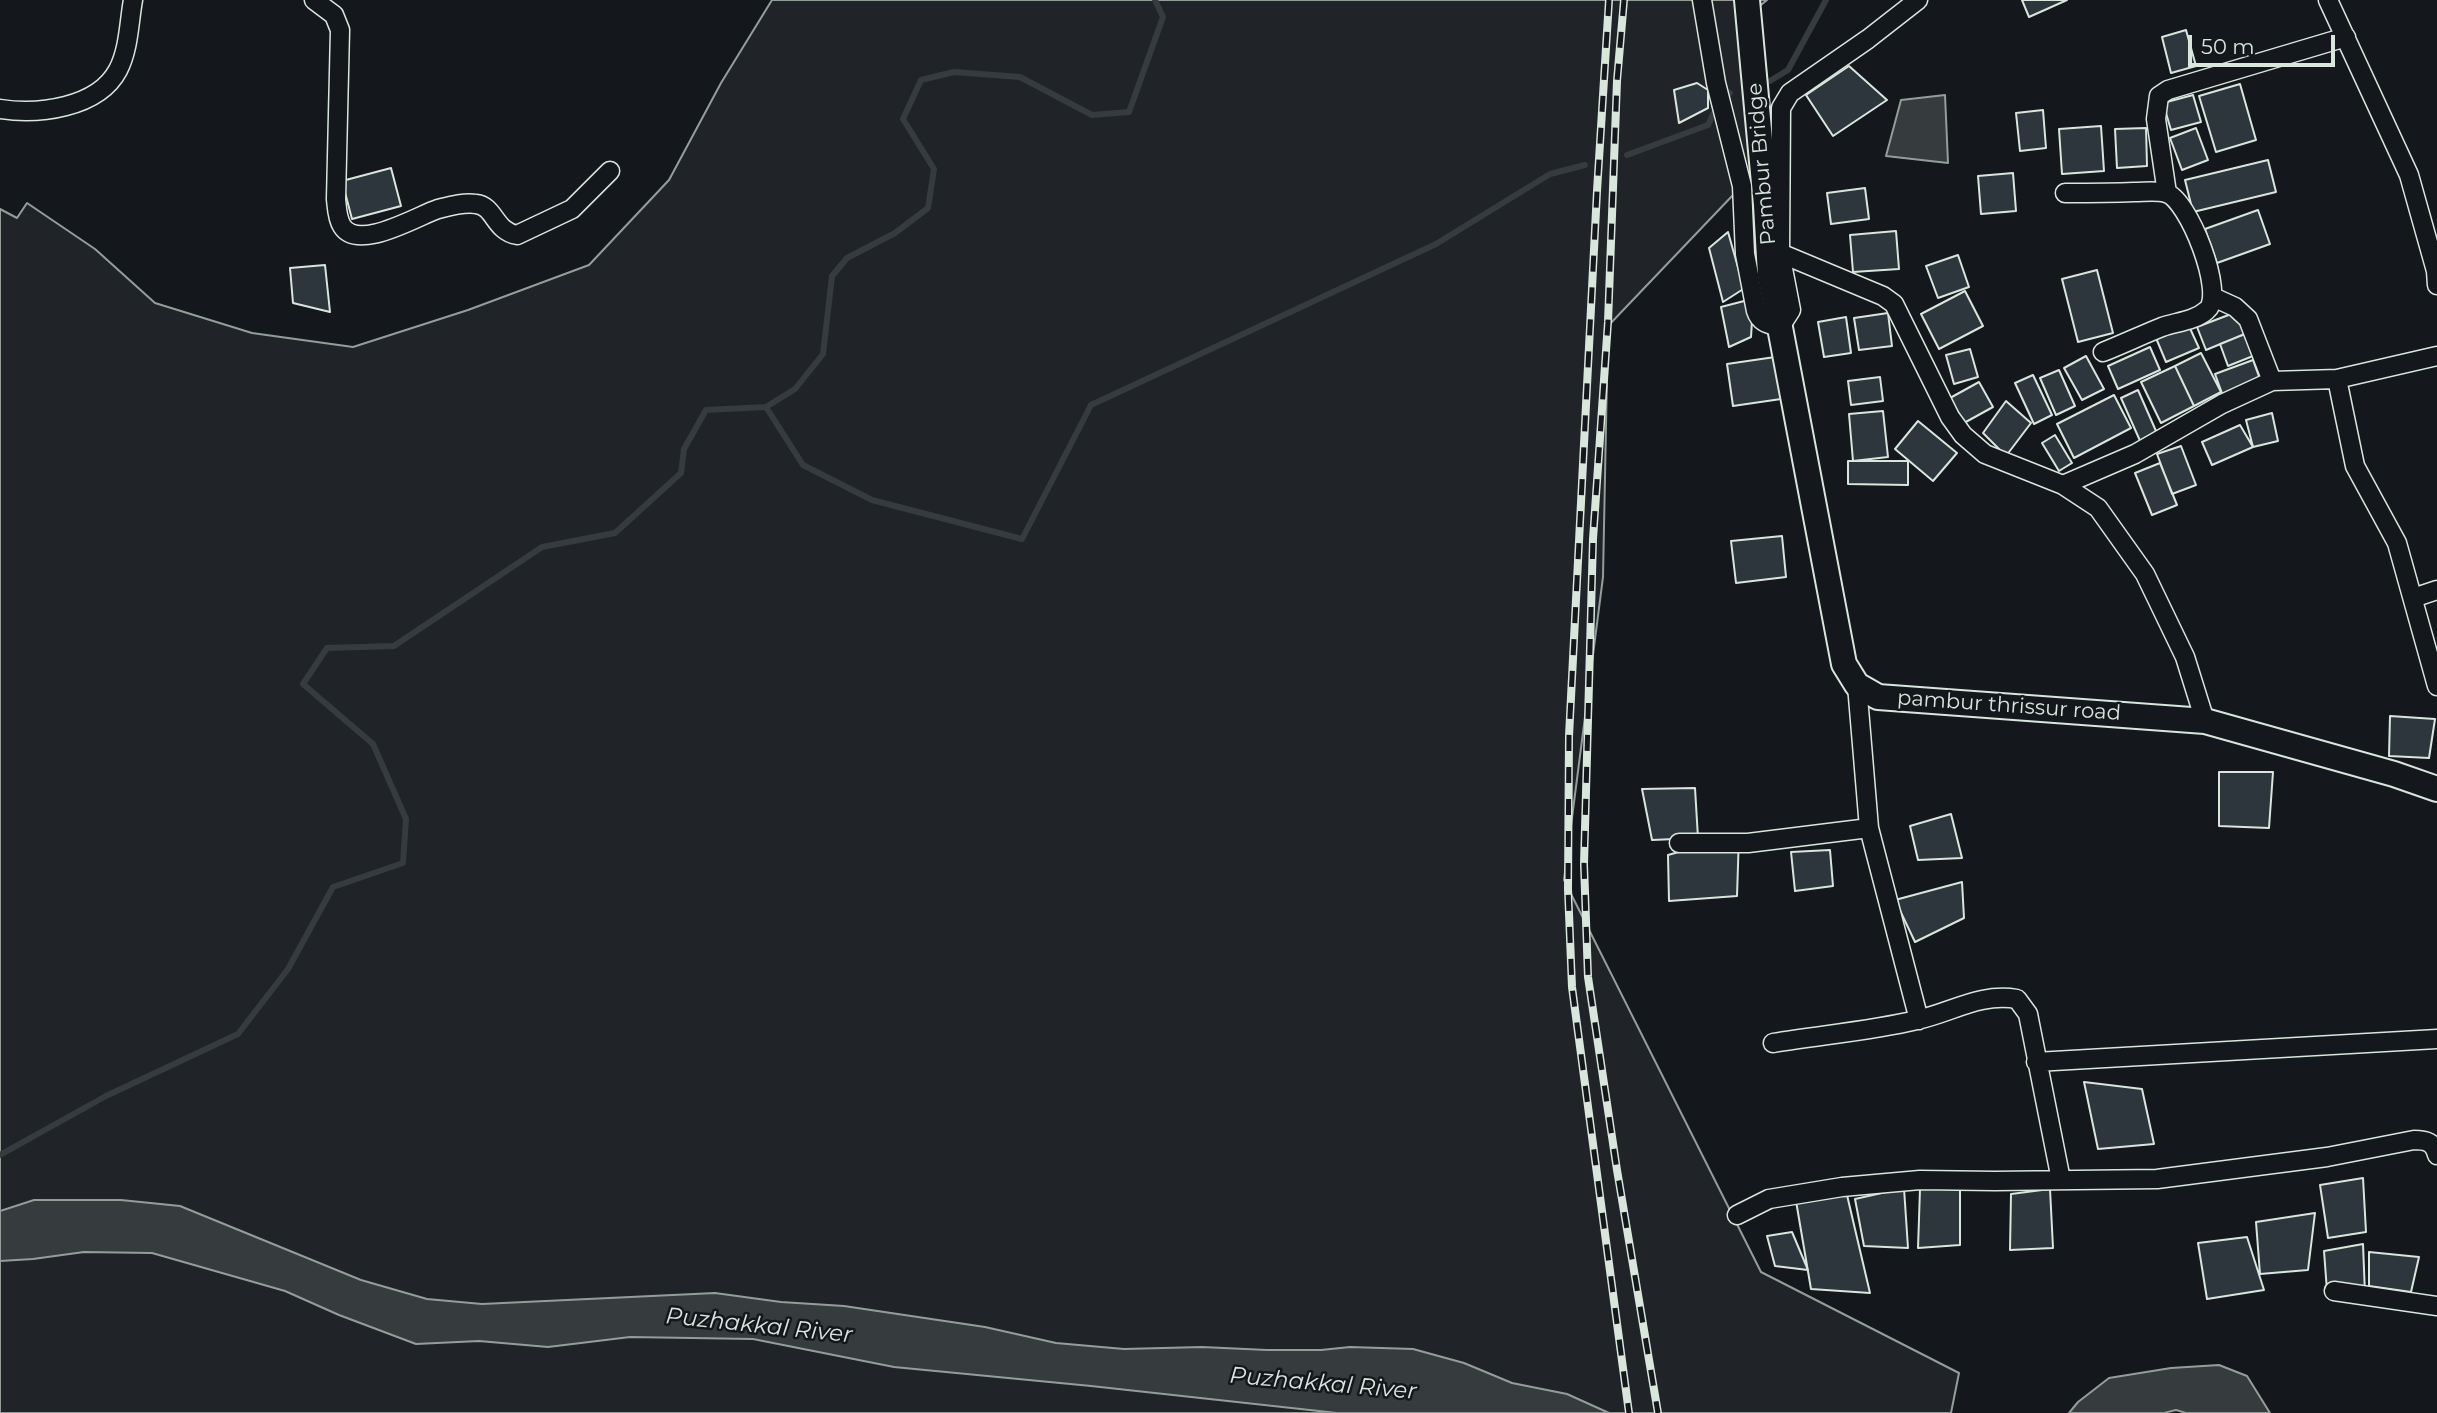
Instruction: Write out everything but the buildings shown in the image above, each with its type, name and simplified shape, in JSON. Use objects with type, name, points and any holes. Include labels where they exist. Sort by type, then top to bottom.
[{"type":"main road","name":"Pambur Bridge","points":[[1747,0],[1770,275],[1780,327]]},
{"type":"main road","points":[[1780,327],[1844,664],[1857,685]]},
{"type":"main road","name":"pambur thrissur road","points":[[1857,685],[1878,696],[2205,721],[2394,774],[2437,789]]},
{"type":"street","points":[[0,110],[23,113],[49,111],[78,102],[104,87],[117,72],[124,57],[133,0]]},
{"type":"street","points":[[314,0],[336,7],[341,30],[337,199],[341,225],[348,232],[358,235],[376,234],[437,210],[477,204],[486,207],[499,226],[508,233],[517,235],[572,209],[610,171]]},
{"type":"street","points":[[1702,0],[1716,83],[1742,186],[1745,254],[1756,311],[1758,318],[1765,324],[1780,327],[1791,310],[1780,253],[1781,108],[1790,93],[1868,39],[1918,0]]},
{"type":"street","points":[[2328,0],[2409,175],[2436,271],[2437,285]]},
{"type":"street","points":[[2167,193],[2156,118],[2159,96],[2168,90],[2346,37]]},
{"type":"street","points":[[2065,193],[2167,193],[2176,198],[2188,216],[2212,280],[2213,298],[2210,309],[2199,316],[2162,327],[2103,352]]},
{"type":"street","points":[[1780,253],[1883,296],[1895,304],[1950,417],[1963,435],[1985,454],[2063,485],[2098,508],[2145,574],[2185,657],[2205,721]]},
{"type":"street","points":[[2213,298],[2235,307],[2248,319],[2272,381]]},
{"type":"street","points":[[2063,485],[2135,454],[2222,404],[2272,381],[2337,379],[2437,356]]},
{"type":"street","points":[[2337,379],[2355,466],[2397,543],[2437,685]]},
{"type":"street","points":[[2413,598],[2437,590]]},
{"type":"street","points":[[1857,685],[1869,828],[1919,1020]]},
{"type":"street","points":[[1679,843],[1748,842],[1869,828]]},
{"type":"street","points":[[1773,1043],[1919,1020],[1998,996],[2017,999],[2028,1014],[2061,1180]]},
{"type":"street","points":[[2036,1062],[2437,1039]]},
{"type":"street","points":[[1737,1215],[1769,1199],[1855,1186],[1920,1180],[2157,1179],[2327,1157],[2414,1140],[2426,1140],[2432,1144],[2437,1155]]},
{"type":"street","points":[[2334,1291],[2437,1306]]},
{"type":"shaded area","points":[[772,0],[1767,0],[1756,9],[1775,151],[1608,326],[1603,577],[1564,880],[1761,1272],[1959,1373],[1951,1413],[0,1413],[0,209],[17,218],[27,203],[95,249],[155,303],[252,333],[353,347],[468,310],[589,265],[669,180],[721,83]]},
{"type":"water","points":[[1945,95],[1948,163],[1886,156],[1901,100]]},
{"type":"water","name":"Puzhakkal River","points":[[34,1200],[121,1200],[180,1206],[361,1280],[427,1299],[482,1304],[715,1293],[781,1302],[844,1306],[985,1327],[1056,1343],[1124,1349],[1413,1349],[1464,1363],[1512,1383],[1567,1394],[1609,1413],[1337,1413],[894,1367],[753,1339],[630,1337],[548,1347],[479,1341],[416,1344],[285,1291],[152,1253],[84,1252],[0,1261],[0,1211]]},
{"type":"water","points":[[2219,1365],[2247,1376],[2270,1413],[2186,1413],[2176,1410],[2164,1413],[2069,1413],[2078,1402],[2109,1378],[2171,1368]]},
{"type":"waterway","points":[[0,1155],[106,1096],[238,1034],[288,969],[333,887],[403,863],[406,819],[373,744],[303,684],[327,648],[394,646],[542,547],[615,533],[681,473],[684,449],[706,410],[766,407],[795,389],[823,354],[832,276],[847,258],[895,233],[928,208],[934,169],[903,119],[921,80],[954,72],[1020,77],[1092,115],[1129,112],[1163,17],[1155,0]]},
{"type":"waterway","points":[[1770,81],[1788,70],[1826,0]]},
{"type":"waterway","points":[[1627,155],[1708,125],[1717,106],[1730,93]]},
{"type":"waterway","points":[[766,407],[803,465],[872,500],[1022,539],[1091,405],[1436,244],[1550,174],[1585,165]]},
{"type":"railway","points":[[1609,0],[1569,736],[1568,889],[1572,987],[1629,1413]]},
{"type":"railway","points":[[1624,0],[1617,81],[1608,322],[1593,539],[1584,864],[1588,977],[1658,1413]]}]
